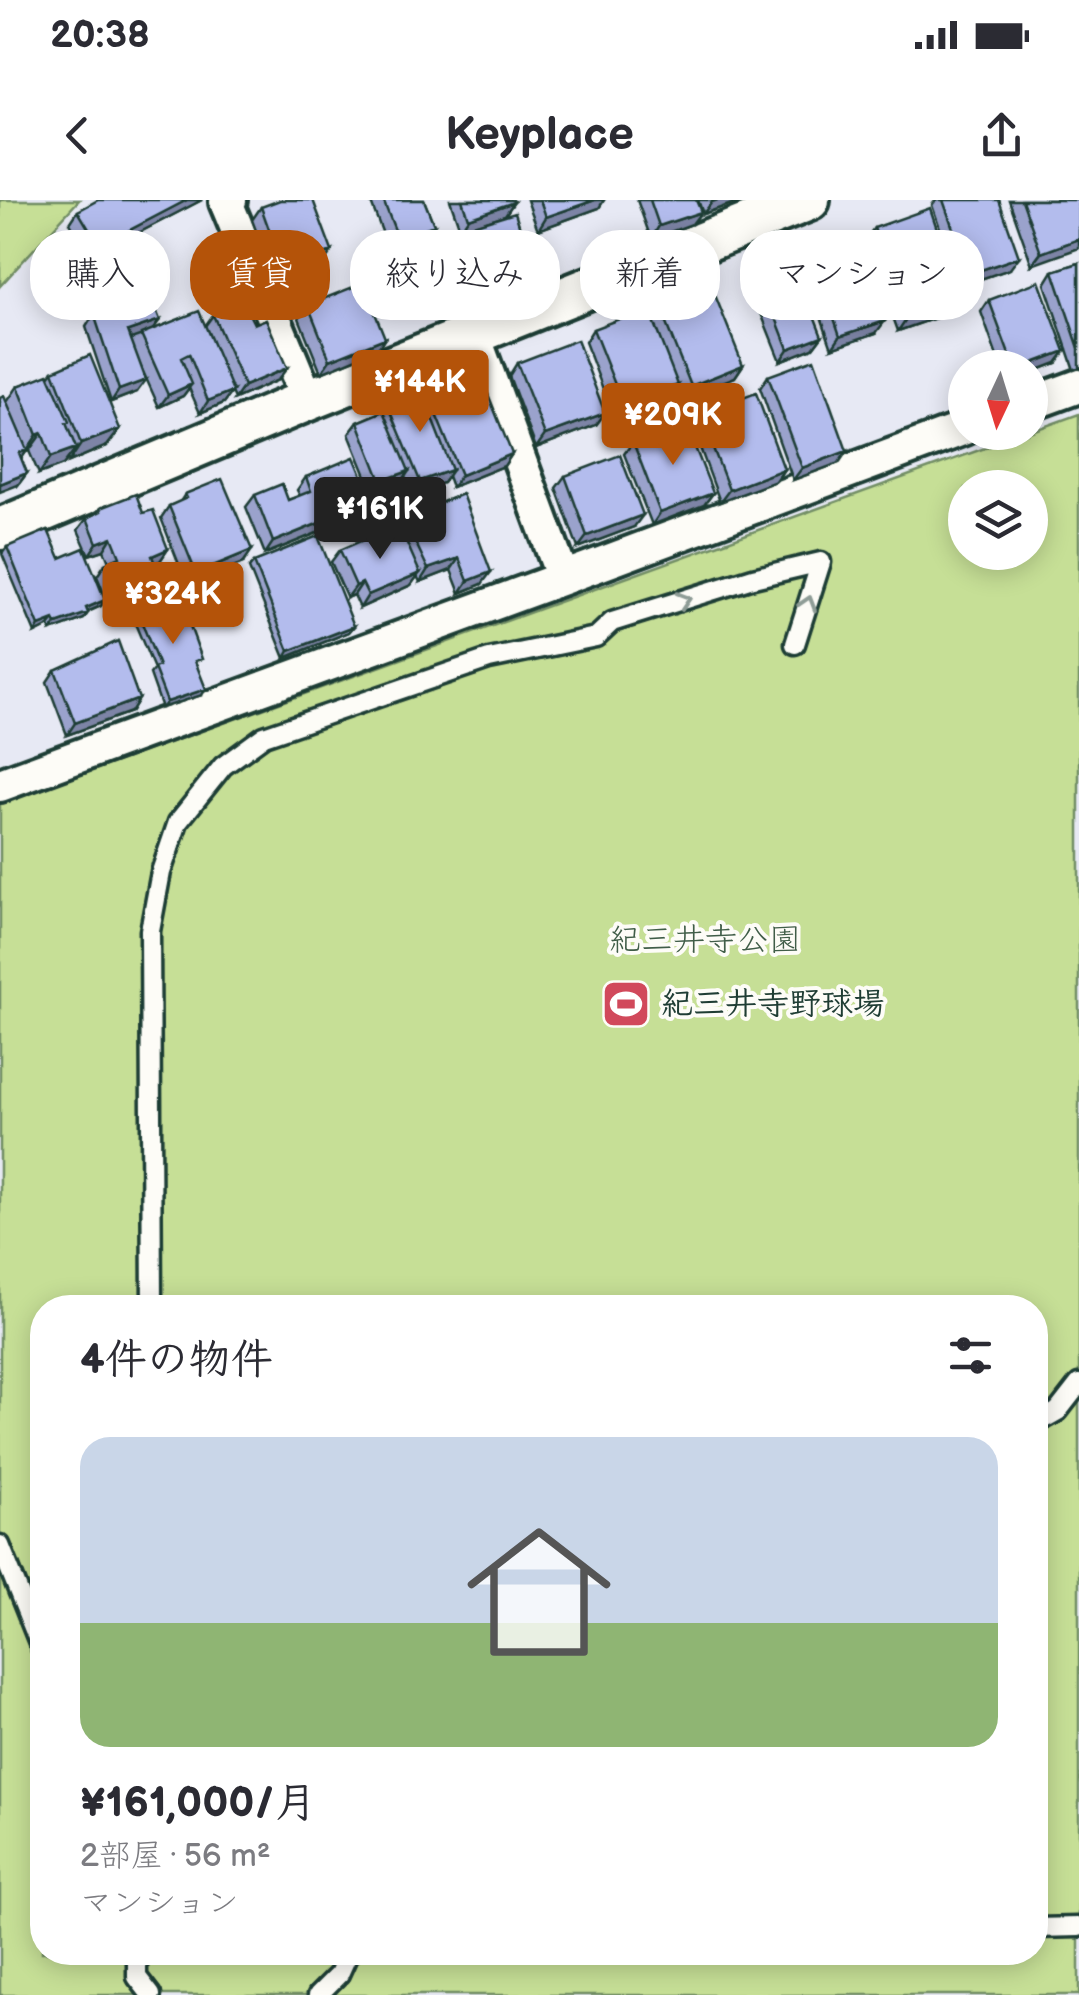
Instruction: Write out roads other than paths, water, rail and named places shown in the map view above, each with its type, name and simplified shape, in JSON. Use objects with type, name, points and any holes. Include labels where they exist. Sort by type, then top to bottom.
[{"type":"street","points":[[0,529],[308,400],[810,200]]},
{"type":"street","points":[[227,201],[308,400]]},
{"type":"street","points":[[474,336],[563,578]]},
{"type":"street","points":[[1048,397],[1079,386]]},
{"type":"street","points":[[0,785],[948,434]]},
{"type":"lane","points":[[152,1295],[150,930],[161,872],[178,822],[223,766],[264,736],[489,659],[596,637],[612,622],[820,562],[795,644]]},
{"type":"lane","points":[[1048,1416],[1079,1384]]},
{"type":"lane","points":[[0,1545],[30,1620]]},
{"type":"lane","points":[[1048,1928],[1079,1927]]},
{"type":"lane","points":[[138,1965],[138,1977],[152,1995]]},
{"type":"lane","points":[[318,1995],[344,1965]]},
{"type":"place","name":"紀三井寺野球場","points":[[626,1004]]},
{"type":"park label","name":"紀三井寺公園","points":[[705,940]]}]
